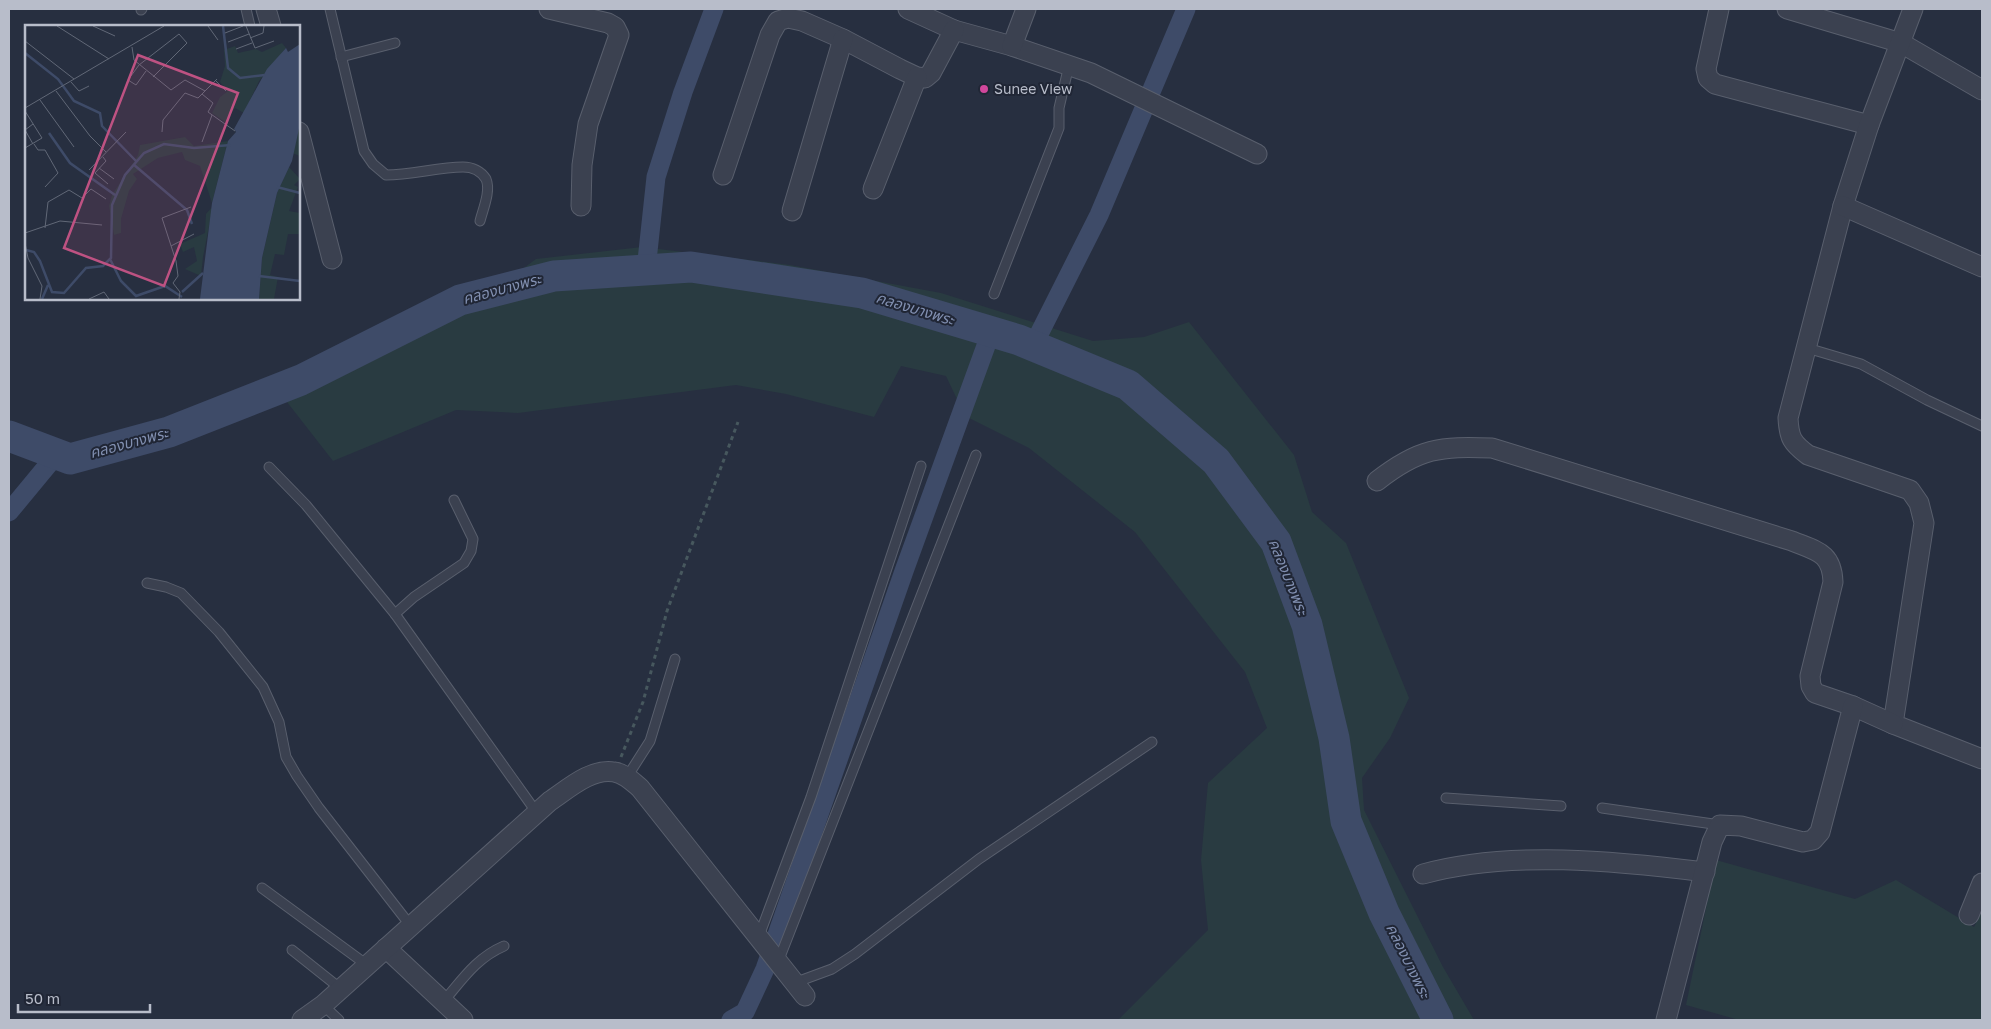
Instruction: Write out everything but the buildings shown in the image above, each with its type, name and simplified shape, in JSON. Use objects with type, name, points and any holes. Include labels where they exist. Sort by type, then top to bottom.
[{"type":"street","points":[[266,9],[271,25]]},
{"type":"street","points":[[549,9],[608,23],[616,27],[618,35],[588,124],[582,165],[581,206]]},
{"type":"street","points":[[908,9],[954,30],[1012,46],[1091,73],[1257,154]]},
{"type":"street","points":[[1012,46],[1026,9]]},
{"type":"street","points":[[1719,9],[1706,69],[1708,78],[1715,84],[1869,124]]},
{"type":"street","points":[[1786,9],[1901,43],[1982,90]]},
{"type":"street","points":[[1893,724],[1924,523],[1919,503],[1910,490],[1808,455],[1795,445],[1789,432],[1788,418],[1843,206],[1869,124],[1913,9]]},
{"type":"street","points":[[723,174],[770,35],[778,21],[788,18],[802,21],[843,39],[917,77],[925,78],[931,73],[954,30]]},
{"type":"street","points":[[792,211],[843,39]]},
{"type":"street","points":[[873,189],[917,77]]},
{"type":"street","points":[[300,136],[332,259]]},
{"type":"street","points":[[1843,206],[1982,267]]},
{"type":"street","points":[[1377,481],[1398,464],[1425,452],[1453,447],[1492,448],[1792,541],[1810,549],[1827,557],[1833,568],[1833,582],[1810,676],[1811,686],[1815,693],[1853,706],[1982,759]]},
{"type":"street","points":[[1666,1020],[1712,842],[1720,825],[1741,826],[1803,842],[1813,840],[1820,832],[1853,706]]},
{"type":"street","points":[[302,1020],[323,1005],[537,813],[575,784],[601,771],[621,775],[640,788],[799,990]]},
{"type":"street","points":[[1423,874],[1442,868],[1475,863],[1536,861],[1621,862],[1705,872]]},
{"type":"street","points":[[1969,915],[1982,883]]},
{"type":"street","points":[[386,948],[442,1003],[463,1020]]},
{"type":"lane","points":[[246,9],[250,25]]},
{"type":"lane","points":[[330,9],[364,151],[373,164],[386,175],[402,175],[464,167],[478,170],[486,180],[487,194],[480,221]]},
{"type":"lane","points":[[341,57],[395,43]]},
{"type":"lane","points":[[994,294],[1059,128],[1059,108],[1069,65]]},
{"type":"lane","points":[[1807,348],[1861,364],[1926,400],[1982,426]]},
{"type":"lane","points":[[778,962],[976,455]]},
{"type":"lane","points":[[269,466],[306,505],[395,614],[537,813]]},
{"type":"lane","points":[[758,938],[811,797],[921,466]]},
{"type":"lane","points":[[395,614],[414,596],[464,563],[471,551],[473,539],[454,500]]},
{"type":"lane","points":[[147,583],[166,587],[181,593],[219,632],[263,687],[279,722],[286,757],[297,776],[319,808],[410,926]]},
{"type":"lane","points":[[621,775],[650,741],[675,659]]},
{"type":"lane","points":[[799,990],[855,954],[979,860],[1152,742]]},
{"type":"lane","points":[[1446,798],[1561,806]]},
{"type":"lane","points":[[1602,808],[1720,825]]},
{"type":"lane","points":[[262,888],[367,964]]},
{"type":"lane","points":[[442,1003],[478,961],[488,952],[504,946]]},
{"type":"lane","points":[[292,950],[341,989]]},
{"type":"lane","points":[[323,1005],[339,1020]]},
{"type":"path","points":[[621,775],[667,611],[738,422]]},
{"type":"shaded area","points":[[642,247],[790,265],[941,293],[1093,341],[1144,337],[1189,322],[1294,455],[1312,512],[1346,543],[1409,698],[1390,738],[1362,778],[1364,810],[1443,967],[1474,1020],[1118,1020],[1208,930],[1201,860],[1208,783],[1267,728],[1245,672],[1135,532],[1029,448],[965,416],[946,376],[901,366],[874,417],[786,394],[736,385],[518,413],[456,410],[333,461],[287,402],[377,352],[473,305],[536,259]]},
{"type":"shaded area","points":[[1716,860],[1855,899],[1896,880],[1974,927],[1982,911],[1982,1020],[1739,1020],[1686,1005]]},
{"type":"waterway","points":[[646,270],[656,177],[683,92],[714,9]]},
{"type":"waterway","points":[[1033,346],[1099,215],[1186,9]]},
{"type":"waterway","name":"คลองบางพระ","points":[[9,436],[70,459],[169,432],[301,380],[460,300],[554,276],[691,267],[862,293],[1019,340],[1128,385],[1216,461],[1276,542],[1307,625],[1334,738],[1346,821],[1384,913],[1438,1020]]},
{"type":"waterway","points":[[731,1020],[745,1012],[765,969],[904,571],[991,332]]},
{"type":"waterway","points":[[9,512],[57,454]]},
{"type":"place","name":"Sunee View","points":[[984,89]]}]
